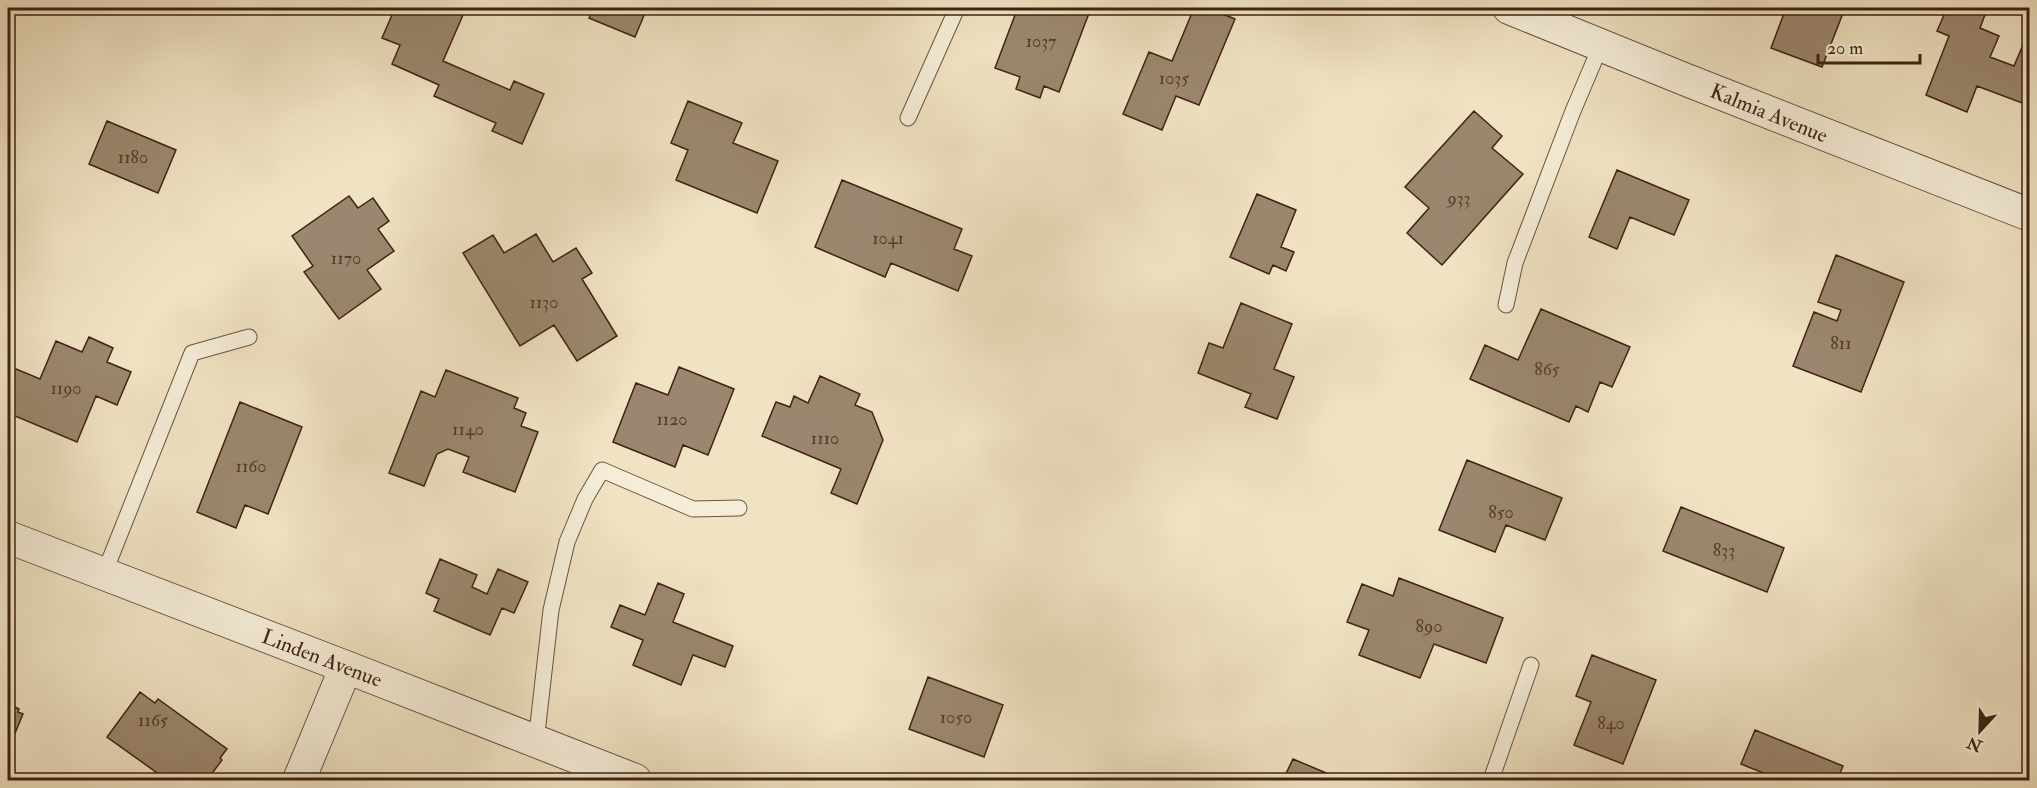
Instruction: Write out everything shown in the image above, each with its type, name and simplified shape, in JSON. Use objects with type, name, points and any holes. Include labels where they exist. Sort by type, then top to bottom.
[{"type":"street","name":"Kalmia Avenue","points":[[1509,8],[2030,215]]},
{"type":"street","name":"Linden Avenue","points":[[8,537],[635,780]]},
{"type":"street","points":[[299,780],[346,667]]},
{"type":"lane","points":[[908,118],[957,8]]},
{"type":"lane","points":[[1506,306],[1515,263],[1573,111],[1601,45]]},
{"type":"lane","points":[[104,574],[192,353],[249,337]]},
{"type":"lane","points":[[536,742],[550,610],[567,542],[585,499],[602,470],[693,508],[739,508]]},
{"type":"lane","points":[[1491,780],[1531,665]]},
{"type":"building","points":[[395,8],[466,8],[443,61],[510,90],[514,81],[544,94],[522,144],[492,131],[496,123],[434,96],[439,85],[392,64],[400,45],[382,38]]},
{"type":"building","points":[[594,8],[647,8],[635,37],[589,18]]},
{"type":"building","points":[[1006,8],[1091,8],[1059,92],[1044,86],[1040,98],[1016,89],[1020,77],[995,68],[1015,15],[1005,11]]},
{"type":"building","points":[[1194,8],[1208,8],[1235,19],[1199,105],[1176,96],[1162,130],[1123,114],[1149,52],[1172,61]]},
{"type":"building","points":[[1786,8],[1845,8],[1822,67],[1771,48]]},
{"type":"building","points":[[1947,8],[1975,8],[1986,12],[1980,28],[1999,36],[1990,57],[2014,66],[2030,28],[2030,106],[1977,86],[1967,112],[1926,95],[1949,36],[1937,31]]},
{"type":"building","points":[[688,101],[742,123],[733,143],[778,161],[757,213],[676,180],[688,150],[671,143]]},
{"type":"building","points":[[1474,111],[1502,136],[1492,148],[1523,174],[1442,265],[1407,233],[1429,208],[1405,187]]},
{"type":"building","points":[[107,121],[176,150],[158,193],[89,164]]},
{"type":"building","points":[[1617,170],[1689,200],[1674,235],[1630,217],[1617,249],[1589,237]]},
{"type":"building","points":[[842,180],[962,229],[954,249],[972,256],[958,291],[891,263],[885,277],[815,247]]},
{"type":"building","points":[[1257,194],[1296,210],[1281,247],[1294,252],[1286,271],[1273,265],[1269,274],[1230,257]]},
{"type":"building","points":[[349,196],[358,208],[373,198],[389,221],[378,229],[394,251],[367,270],[381,289],[339,319],[304,272],[313,266],[292,236]]},
{"type":"building","points":[[536,234],[553,262],[576,248],[592,273],[582,279],[617,336],[577,361],[554,325],[520,346],[463,253],[493,235],[504,253]]},
{"type":"building","points":[[1836,255],[1904,282],[1861,392],[1793,366],[1814,312],[1837,321],[1841,310],[1818,302]]},
{"type":"building","points":[[1241,303],[1292,324],[1274,369],[1294,377],[1277,419],[1245,407],[1251,394],[1198,373],[1209,343],[1223,348]]},
{"type":"building","points":[[1541,309],[1630,347],[1612,387],[1600,382],[1588,412],[1576,406],[1569,422],[1470,379],[1485,345],[1518,360]]},
{"type":"building","points":[[89,337],[113,348],[107,362],[131,372],[117,405],[96,396],[77,442],[8,413],[9,366],[40,379],[56,341],[82,352]]},
{"type":"building","points":[[679,367],[734,389],[708,455],[683,445],[675,467],[613,442],[636,383],[668,395]]},
{"type":"building","points":[[446,370],[518,398],[514,408],[526,413],[521,426],[538,432],[515,492],[463,472],[469,457],[448,449],[437,454],[424,486],[389,473],[421,391],[435,397]]},
{"type":"building","points":[[820,376],[860,394],[855,405],[872,412],[883,440],[857,504],[831,493],[841,469],[762,436],[776,402],[790,407],[794,396],[808,403]]},
{"type":"building","points":[[240,402],[302,427],[268,514],[245,505],[236,528],[197,512]]},
{"type":"building","points":[[1467,460],[1562,498],[1545,540],[1506,525],[1495,552],[1439,530]]},
{"type":"building","points":[[1681,507],[1784,548],[1767,592],[1663,551]]},
{"type":"building","points":[[440,559],[477,575],[472,587],[487,594],[498,569],[528,582],[514,613],[502,608],[490,635],[434,611],[439,599],[426,593]]},
{"type":"building","points":[[1399,578],[1503,618],[1486,663],[1434,644],[1420,678],[1359,655],[1369,630],[1347,622],[1362,584],[1393,596]]},
{"type":"building","points":[[658,583],[684,594],[673,622],[733,646],[725,667],[693,655],[681,685],[633,665],[643,640],[611,627],[620,605],[645,615]]},
{"type":"building","points":[[1592,655],[1656,680],[1623,764],[1574,745],[1591,702],[1576,696]]},
{"type":"building","points":[[928,677],[1003,705],[984,757],[909,729]]},
{"type":"building","points":[[140,692],[155,703],[158,699],[227,749],[207,780],[167,780],[107,737]]},
{"type":"building","points":[[8,704],[19,709],[18,712],[23,714],[8,750]]},
{"type":"building","points":[[1755,730],[1843,766],[1837,780],[1764,780],[1766,774],[1741,764]]},
{"type":"building","points":[[1293,759],[1338,778],[1337,780],[1283,780]]}]
